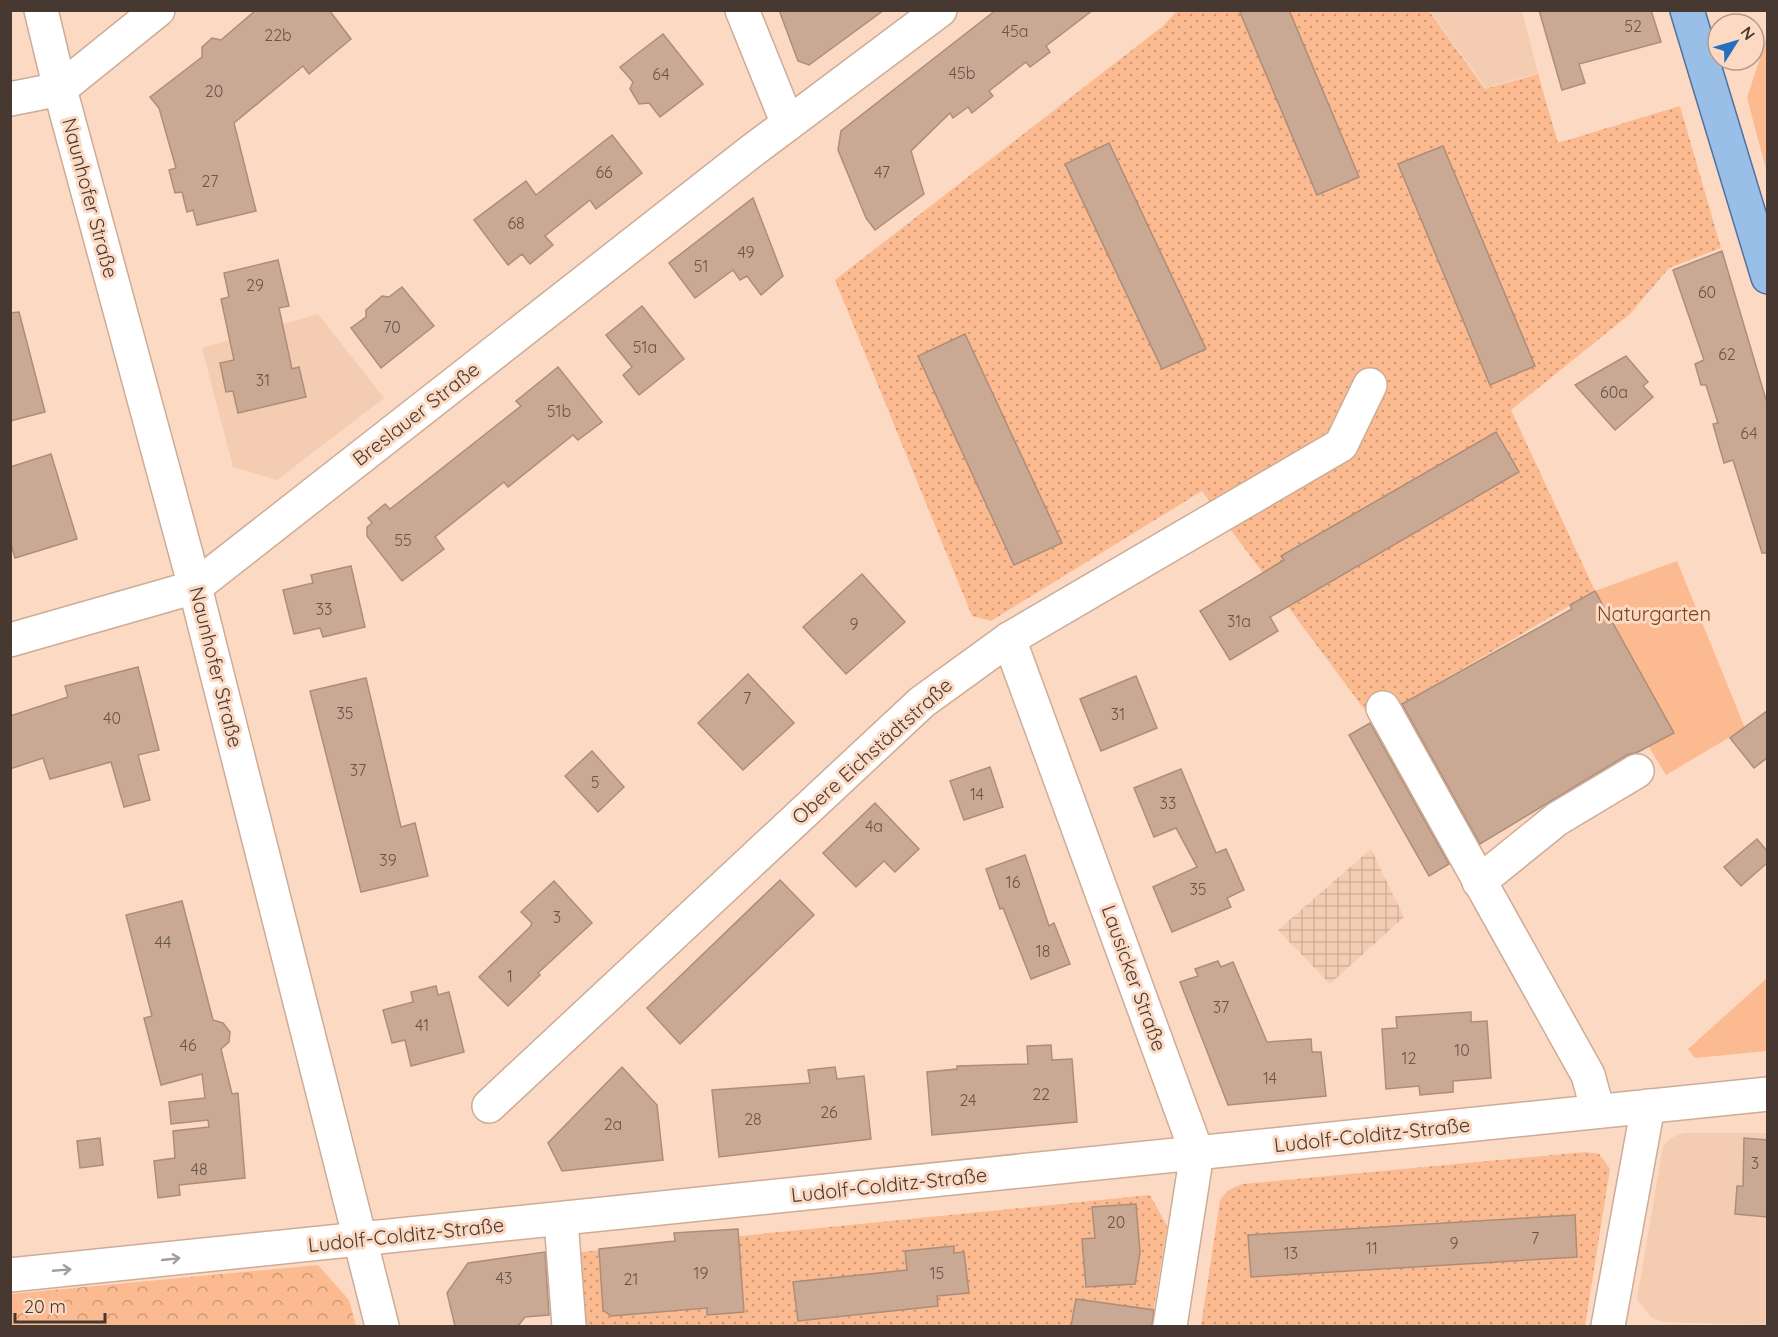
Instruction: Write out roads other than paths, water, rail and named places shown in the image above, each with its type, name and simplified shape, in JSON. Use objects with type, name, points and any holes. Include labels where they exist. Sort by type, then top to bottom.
[{"type":"main road","points":[[1692,13],[1767,277]]},
{"type":"street","name":"Naunhofer Straße","points":[[41,10],[60,89],[195,587],[382,1326]]},
{"type":"street","points":[[10,99],[60,89],[158,10]]},
{"type":"street","points":[[742,10],[788,124]]},
{"type":"street","name":"Breslauer Straße","points":[[10,640],[195,587],[788,124],[940,10]]},
{"type":"street","name":"Obere Eichstädtstraße","points":[[489,1106],[921,702],[1009,639],[1341,446],[1370,385]]},
{"type":"street","name":"Lausicker Straße","points":[[1009,639],[1197,1153],[1170,1326]]},
{"type":"street","points":[[1383,708],[1588,1076],[1598,1112]]},
{"type":"street","points":[[1479,882],[1557,819],[1637,771]]},
{"type":"street","name":"Ludolf-Colditz-Straße","points":[[10,1275],[1767,1094]]},
{"type":"street","points":[[1608,1326],[1648,1106]]},
{"type":"street","points":[[561,1220],[569,1326]]},
{"type":"park label","name":"Naturgarten","points":[[1654,614]]}]
